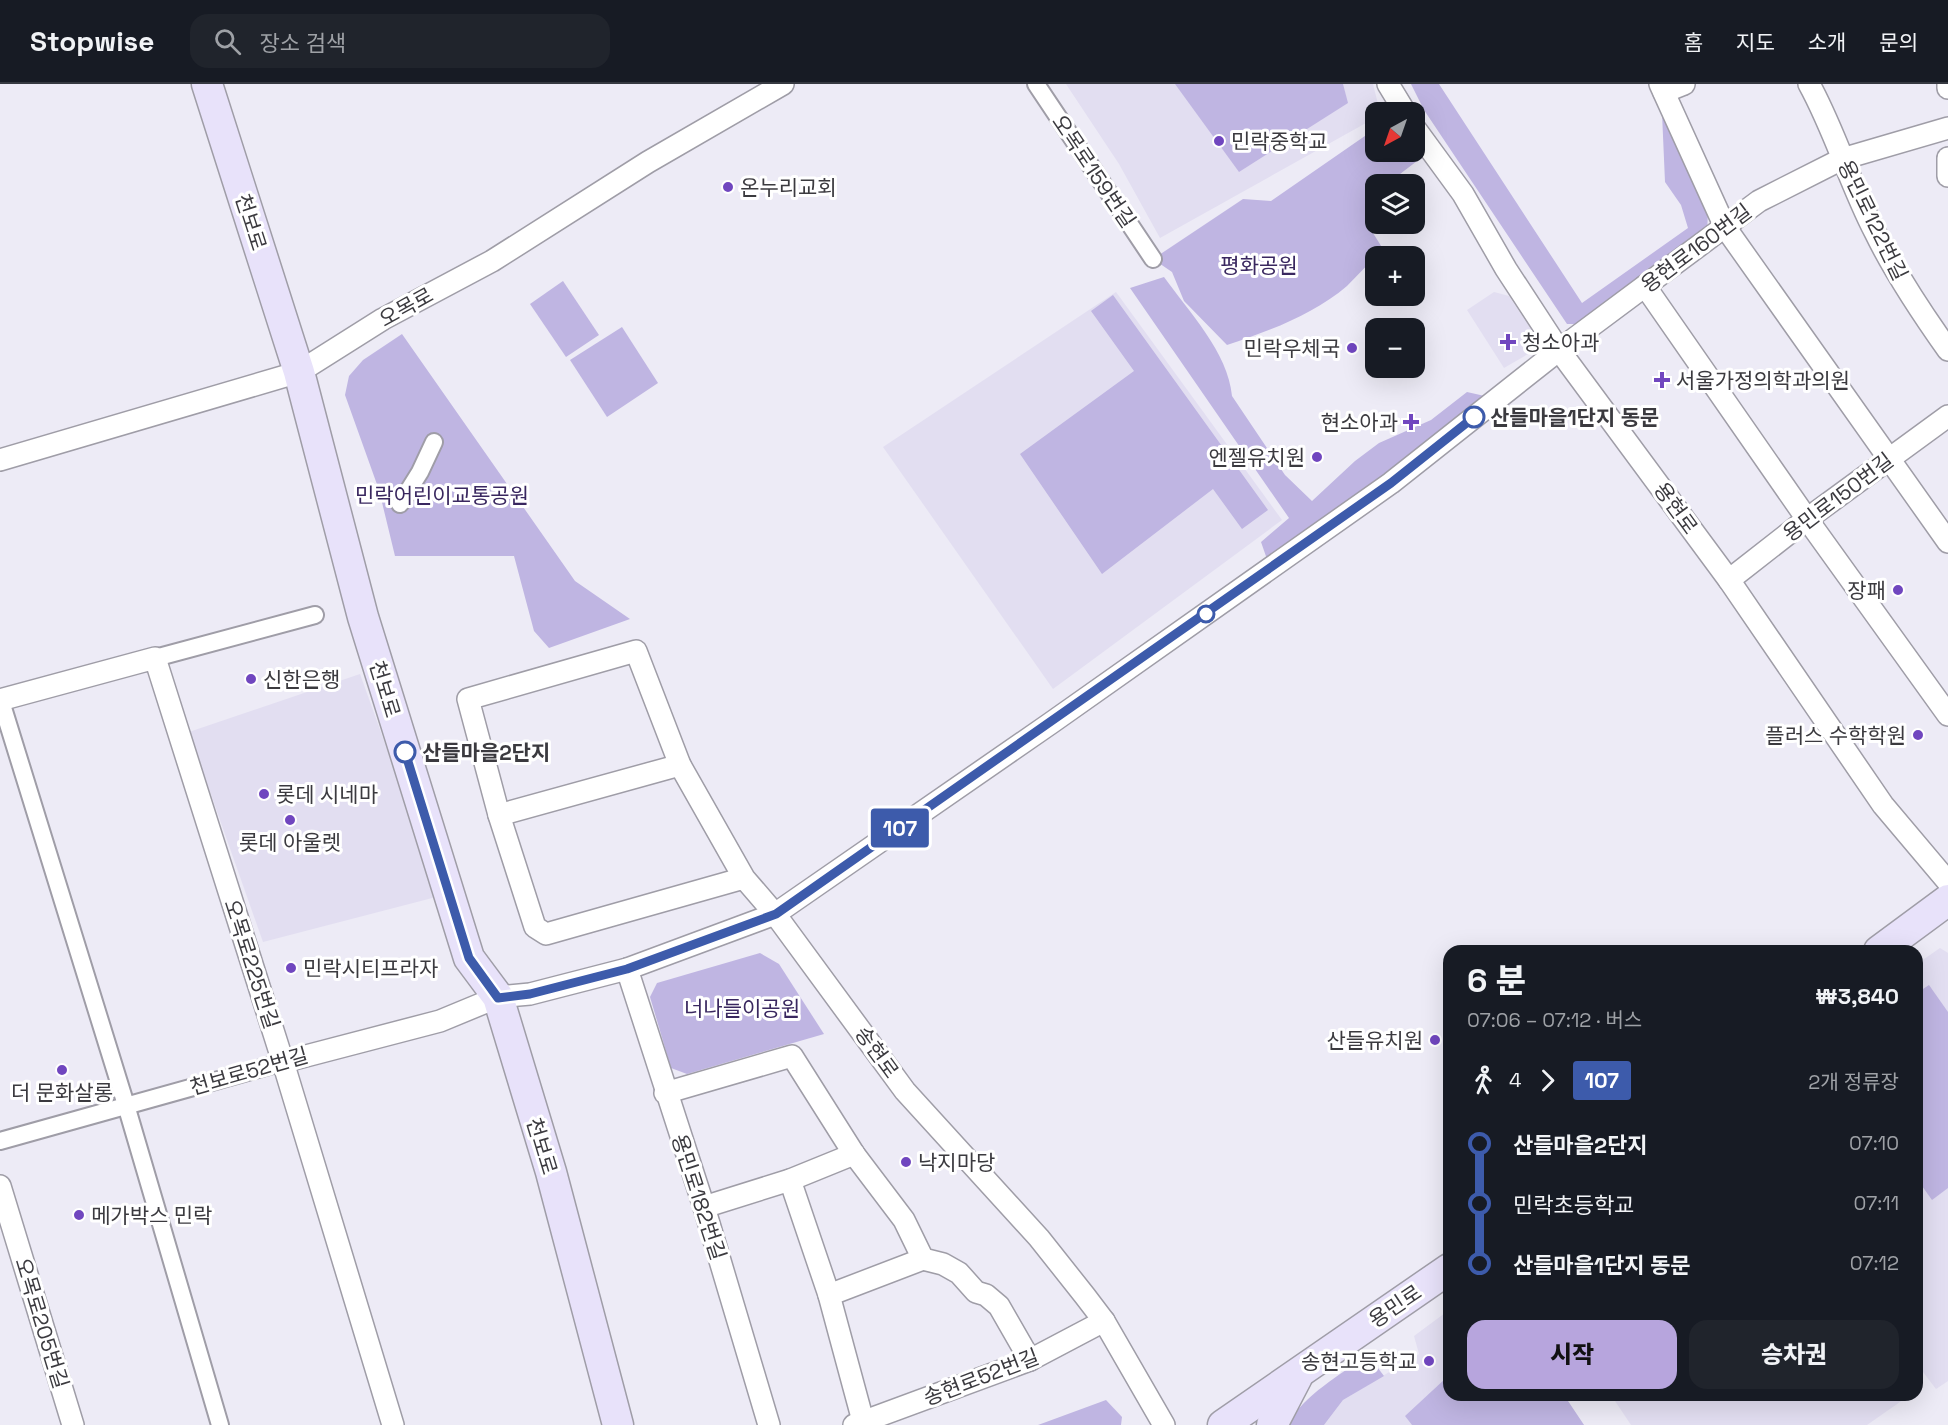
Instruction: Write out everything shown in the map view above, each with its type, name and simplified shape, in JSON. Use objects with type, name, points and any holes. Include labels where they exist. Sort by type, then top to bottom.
[{"type":"main road","name":"천보로","points":[[207,84],[298,372],[363,617],[469,958],[498,998],[551,1172],[618,1425]]},
{"type":"main road","points":[[1887,945],[1948,900]]},
{"type":"main road","name":"용민로","points":[[1223,1425],[1443,1273]]},
{"type":"main road","points":[[1272,1425],[1301,1370]]},
{"type":"street","name":"오목로","points":[[0,460],[298,372],[383,319],[492,261],[648,162],[783,84]]},
{"type":"street","name":"오목로159번길","points":[[1036,84],[1153,259]]},
{"type":"street","points":[[1388,84],[1399,102]]},
{"type":"street","points":[[1684,84],[1662,88],[1725,227],[1948,542]]},
{"type":"street","name":"용민로122번길","points":[[1809,84],[1824,112],[1842,159],[1880,242],[1903,283],[1948,350]]},
{"type":"street","name":"용현로160번길","points":[[776,914],[1391,483],[1559,350],[1775,191],[1842,159],[1948,128]]},
{"type":"street","name":"용현로","points":[[1425,142],[1463,194],[1506,269],[1559,350],[1729,580],[1883,805],[1948,882]]},
{"type":"street","points":[[1948,158],[1948,176]]},
{"type":"street","points":[[1645,286],[1807,519],[1948,715]]},
{"type":"street","name":"용민로150번길","points":[[1729,580],[1807,519],[1948,416]]},
{"type":"street","points":[[400,504],[420,472],[434,442]]},
{"type":"street","points":[[220,1425],[126,1105],[0,700],[315,615]]},
{"type":"street","name":"송현로","points":[[500,815],[468,699],[636,651],[680,765],[744,878],[776,914],[905,1091],[1039,1238],[1104,1321],[1164,1425]]},
{"type":"street","name":"오목로225번길","points":[[155,658],[283,1062],[393,1425]]},
{"type":"street","points":[[680,765],[500,815],[535,927],[546,934],[744,878]]},
{"type":"street","name":"천보로52번길","points":[[0,1141],[440,1021],[498,998],[530,994],[627,969],[776,914]]},
{"type":"street","name":"용민로182번길","points":[[627,969],[665,1093],[704,1206],[769,1425]]},
{"type":"street","points":[[665,1093],[792,1056],[854,1154],[903,1220],[923,1259]]},
{"type":"street","points":[[704,1206],[790,1180],[854,1154]]},
{"type":"street","points":[[790,1180],[829,1295],[859,1423]]},
{"type":"street","name":"오목로205번길","points":[[0,1186],[73,1425]]},
{"type":"street","points":[[829,1295],[923,1259],[943,1264],[959,1273],[976,1292],[986,1295],[999,1306],[1030,1360]]},
{"type":"street","name":"송현로52번길","points":[[859,1423],[1030,1360],[1104,1321]]},
{"type":"shaded area","name":"민락중학교","points":[[1066,84],[1373,84],[1378,102],[1365,102],[1365,124],[1160,238],[1119,164]]},
{"type":"shaded area","points":[[1116,292],[1282,520],[1053,689],[883,447]]},
{"type":"shaded area","name":"청소아과","points":[[1494,292],[1509,296],[1531,329],[1528,354],[1504,368],[1467,310]]},
{"type":"shaded area","name":"롯데 아울렛","points":[[360,674],[440,896],[263,942],[189,732]]},
{"type":"shaded area","points":[[1940,948],[1948,953],[1948,1381],[1936,1389],[1923,1372],[1923,960]]},
{"type":"shaded area","name":"송현고등학교","points":[[1443,1314],[1443,1401],[1568,1401],[1584,1425],[1324,1425],[1343,1400],[1419,1354],[1414,1336]]},
{"type":"shaded area","points":[[1615,1401],[1901,1401],[1867,1425],[1631,1425]]},
{"type":"green space","points":[[1175,84],[1343,84],[1348,103],[1239,172]]},
{"type":"green space","points":[[1411,84],[1439,84],[1582,303],[1688,228],[1681,205],[1665,182],[1662,113],[1708,210],[1707,236],[1586,324],[1567,324],[1425,111],[1425,102],[1420,102]]},
{"type":"green space","name":"평화공원","points":[[1365,136],[1365,162],[1416,162],[1400,174],[1365,174],[1365,234],[1374,234],[1381,246],[1365,246],[1365,268],[1347,286],[1305,314],[1227,345],[1184,301],[1172,272],[1153,259],[1243,199],[1271,201]]},
{"type":"green space","points":[[1164,277],[1215,348],[1229,380],[1232,396],[1285,475],[1312,501],[1355,461],[1379,443],[1431,420],[1467,392],[1489,397],[1268,562],[1261,542],[1289,518],[1130,288]]},
{"type":"green space","points":[[563,281],[599,335],[566,357],[530,304]]},
{"type":"green space","points":[[1113,295],[1268,510],[1242,529],[1213,489],[1102,574],[1020,454],[1134,371],[1091,311]]},
{"type":"green space","points":[[622,327],[658,383],[607,417],[570,360]]},
{"type":"green space","name":"민락어린이교통공원","points":[[402,334],[575,581],[630,619],[549,648],[534,631],[514,556],[395,556],[379,490],[345,395],[349,376],[363,360]]},
{"type":"green space","name":"너나들이공원","points":[[760,953],[779,964],[824,1034],[687,1074],[671,1068],[650,997],[657,983]]},
{"type":"green space","points":[[1929,985],[1948,1012],[1948,1188],[1932,1200],[1923,1187],[1923,989]]},
{"type":"green space","points":[[1368,1355],[1384,1376],[1343,1400],[1324,1425],[1287,1425],[1294,1414],[1313,1395]]},
{"type":"green space","points":[[1443,1381],[1443,1401],[1568,1401],[1584,1425],[1412,1425],[1405,1416]]},
{"type":"green space","points":[[1106,1400],[1122,1417],[1121,1425],[1038,1425]]},
{"type":"bus line","name":"107","points":[[405,752],[447,880],[469,958],[498,998],[530,994],[627,969],[776,914],[1391,483],[1474,417]]},
{"type":"place","name":"민락중학교","points":[[1219,141]]},
{"type":"place","name":"온누리교회","points":[[728,187]]},
{"type":"place","name":"청소아과","points":[[1508,342]]},
{"type":"place","name":"민락우체국","points":[[1352,348]]},
{"type":"place","name":"서울가정의학과의원","points":[[1662,380]]},
{"type":"place","name":"산들마을1단지 동문","points":[[1474,417]]},
{"type":"place","name":"현소아과","points":[[1411,422]]},
{"type":"place","name":"엔젤유치원","points":[[1317,457]]},
{"type":"place","name":"장패","points":[[1898,590]]},
{"type":"place","name":"신한은행","points":[[251,679]]},
{"type":"place","name":"플러스 수학학원","points":[[1918,735]]},
{"type":"place","name":"산들마을2단지","points":[[405,752]]},
{"type":"place","name":"롯데 시네마","points":[[264,794]]},
{"type":"place","name":"롯데 아울렛","points":[[290,820]]},
{"type":"place","name":"민락시티프라자","points":[[291,968]]},
{"type":"place","name":"산들유치원","points":[[1435,1040]]},
{"type":"place","name":"더 문화살롱","points":[[62,1070]]},
{"type":"place","name":"낙지마당","points":[[906,1162]]},
{"type":"place","name":"메가박스 민락","points":[[79,1215]]},
{"type":"place","name":"송현고등학교","points":[[1429,1361]]}]
